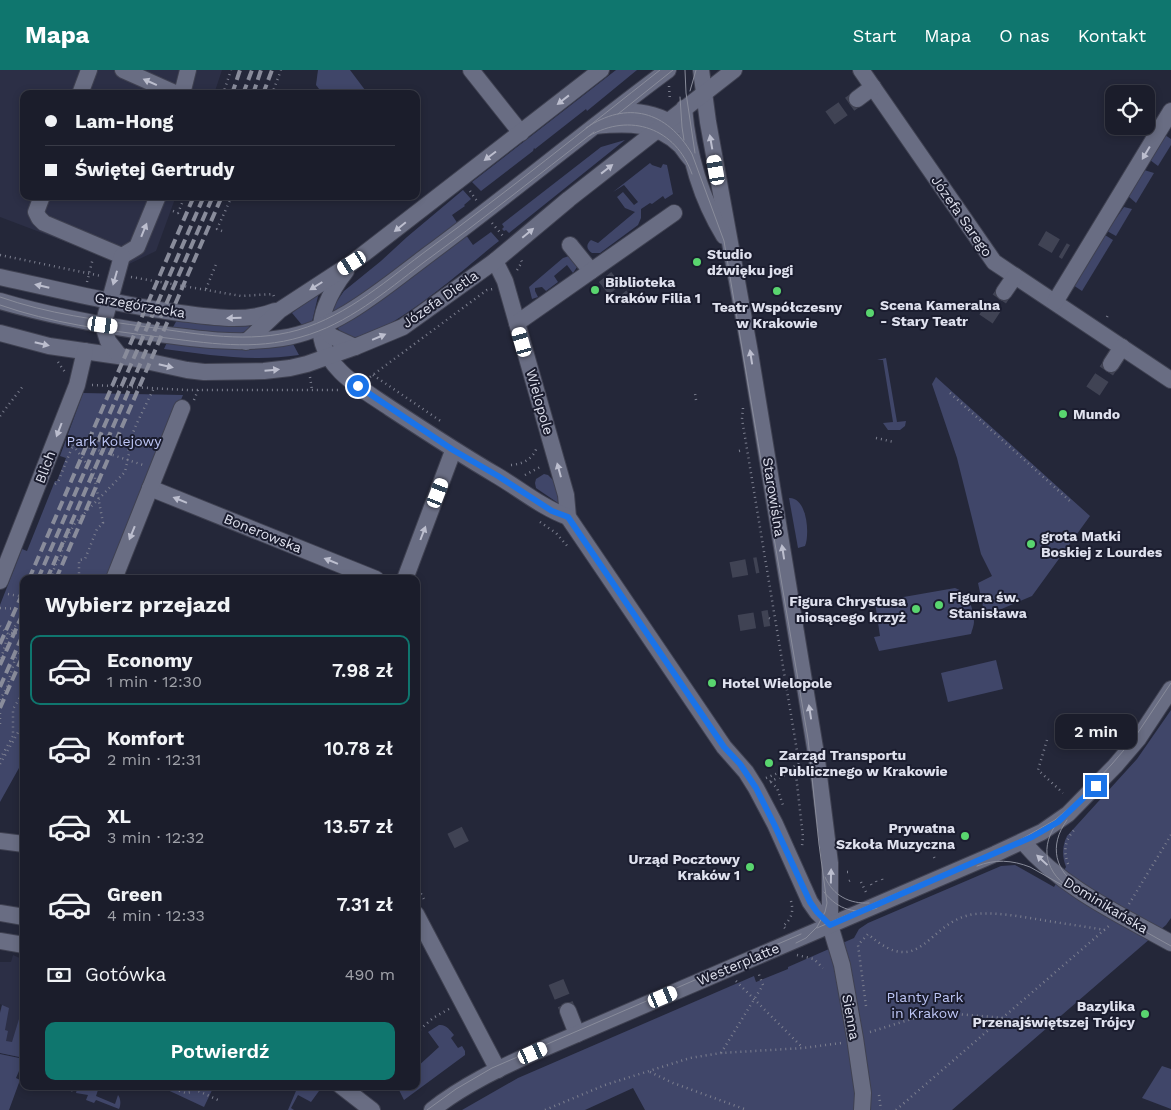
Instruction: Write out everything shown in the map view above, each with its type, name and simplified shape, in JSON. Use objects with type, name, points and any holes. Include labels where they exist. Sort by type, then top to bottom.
[{"type":"street","points":[[82,90],[89,70]]},
{"type":"street","points":[[123,70],[168,90]]},
{"type":"street","points":[[183,90],[188,70]]},
{"type":"street","points":[[471,70],[520,133]]},
{"type":"street","points":[[246,342],[280,310],[352,263],[601,70]]},
{"type":"street","points":[[0,301],[32,310],[103,325],[176,336],[246,342],[283,338],[322,325],[340,317],[370,298],[503,199],[668,70]]},
{"type":"street","name":"Starowiślna","points":[[701,70],[817,760],[830,862],[830,925]]},
{"type":"street","name":"Józefa Dietla","points":[[85,351],[119,355],[204,372],[290,368],[355,347],[403,327],[495,261],[569,199],[734,70]]},
{"type":"street","name":"Józefa Sarego","points":[[861,70],[994,262],[1171,380]]},
{"type":"street","points":[[857,99],[873,87]]},
{"type":"street","points":[[684,108],[691,159],[713,218],[731,246]]},
{"type":"street","points":[[1055,302],[1171,111]]},
{"type":"street","points":[[614,112],[645,113],[662,126],[691,159]]},
{"type":"street","points":[[595,126],[632,124],[662,126],[682,132],[688,141]]},
{"type":"street","points":[[119,355],[108,341],[103,325],[122,256],[138,247],[156,200]]},
{"type":"street","points":[[40,202],[36,212],[44,223],[122,256]]},
{"type":"street","points":[[517,323],[674,213]]},
{"type":"street","points":[[570,245],[591,271]]},
{"type":"street","name":"Wielopole","points":[[495,261],[505,281],[517,323],[566,495],[568,517],[724,747],[759,784],[774,824],[810,902],[830,925]]},
{"type":"street","points":[[352,263],[340,278],[323,312],[322,343],[328,356],[341,372],[358,386],[453,450],[552,511],[568,517]]},
{"type":"street","points":[[1004,292],[1015,276]]},
{"type":"street","name":"Grzegórzecka","points":[[0,277],[110,302],[225,318],[254,318],[280,310]]},
{"type":"street","points":[[322,325],[331,336],[355,347]]},
{"type":"street","points":[[0,333],[49,346],[85,351]]},
{"type":"street","points":[[1111,364],[1122,347]]},
{"type":"street","name":"Blich","points":[[0,581],[77,385],[85,351]]},
{"type":"street","points":[[116,575],[182,408]]},
{"type":"street","points":[[406,575],[453,450]]},
{"type":"street","name":"Bonerowska","points":[[150,488],[366,575]]},
{"type":"street","name":"Westerplatte","points":[[432,1110],[457,1093],[498,1070],[577,1034],[1023,842],[1058,822],[1080,802],[1138,739],[1171,689]]},
{"type":"street","points":[[0,841],[20,844]]},
{"type":"street","name":"Dominikańska","points":[[1023,842],[1069,884],[1171,943]]},
{"type":"street","points":[[0,913],[20,916]]},
{"type":"street","points":[[420,922],[498,1070]]},
{"type":"street","name":"Sienna","points":[[830,925],[842,965],[855,1038],[863,1093],[862,1110]]},
{"type":"street","points":[[0,941],[20,944]]},
{"type":"street","points":[[568,1011],[577,1034]]},
{"type":"street","points":[[346,1090],[372,1110]]},
{"type":"path","points":[[224,90],[231,70]]},
{"type":"path","points":[[273,90],[280,70]]},
{"type":"path","points":[[173,211],[178,213],[183,200]]},
{"type":"path","points":[[222,231],[217,229],[230,200]]},
{"type":"path","points":[[0,254],[88,274],[115,278],[127,276],[241,296],[273,294]]},
{"type":"path","points":[[206,289],[217,262]]},
{"type":"path","points":[[86,284],[89,268]]},
{"type":"path","points":[[365,380],[487,290],[493,289]]},
{"type":"path","points":[[309,375],[312,390]]},
{"type":"path","points":[[373,375],[443,423]]},
{"type":"path","points":[[84,384],[188,390],[341,390]]},
{"type":"path","points":[[0,416],[23,386]]},
{"type":"path","points":[[52,575],[61,556],[63,545],[75,523],[125,472],[129,454],[128,446],[154,388]]},
{"type":"path","points":[[696,400],[695,393],[697,393]]},
{"type":"path","points":[[950,393],[1072,502]]},
{"type":"path","points":[[745,405],[743,407],[742,419],[799,763],[796,770],[803,837],[801,849]]},
{"type":"path","points":[[70,436],[70,441],[95,475],[103,523],[97,529],[85,559],[79,560],[79,575]]},
{"type":"path","points":[[876,438],[894,442]]},
{"type":"path","points":[[505,466],[520,464],[530,458],[537,449],[536,440]]},
{"type":"path","points":[[70,441],[145,466]]},
{"type":"path","points":[[508,483],[556,460]]},
{"type":"path","points":[[539,521],[556,533],[574,553]]},
{"type":"path","points":[[0,593],[20,596]]},
{"type":"path","points":[[0,608],[20,608]]},
{"type":"path","points":[[0,663],[10,634],[20,619]]},
{"type":"path","points":[[0,626],[10,634],[20,633]]},
{"type":"path","points":[[0,700],[7,687],[15,659],[20,652]]},
{"type":"path","points":[[14,740],[13,709],[20,698]]},
{"type":"path","points":[[0,713],[0,726]]},
{"type":"path","points":[[0,762],[20,729]]},
{"type":"path","points":[[0,762],[13,736]]},
{"type":"path","points":[[1047,740],[1038,770],[1063,793]]},
{"type":"path","points":[[759,784],[795,766],[796,770]]},
{"type":"path","points":[[759,784],[796,770]]},
{"type":"path","points":[[1071,869],[1067,863],[1065,846],[1068,838],[1078,826]]},
{"type":"path","points":[[896,1110],[1105,930],[1128,906],[1171,836]]},
{"type":"path","points":[[861,882],[868,895]]},
{"type":"path","points":[[785,930],[783,926],[788,922],[793,912],[789,895]]},
{"type":"path","points":[[860,962],[858,946],[868,934],[893,952],[908,953],[922,946],[957,920],[974,914],[999,913],[1105,930]]},
{"type":"path","points":[[796,954],[814,959],[824,968]]},
{"type":"path","points":[[721,1053],[763,985],[758,972]]},
{"type":"path","points":[[736,981],[803,1048]]},
{"type":"path","points":[[420,1029],[433,1018],[450,1009]]},
{"type":"path","points":[[870,1032],[934,1012],[1004,1018]]},
{"type":"path","points":[[545,1110],[605,1085],[690,1058],[721,1053],[835,1044]]},
{"type":"path","points":[[649,1072],[673,1083],[747,1110]]},
{"type":"path","points":[[179,1090],[186,1093],[192,1090]]},
{"type":"path","points":[[200,1090],[218,1100]]},
{"type":"shaded area","points":[[0,70],[222,70],[215,90],[20,90],[20,200],[175,200],[156,251],[127,265],[0,217]]},
{"type":"shaded area","points":[[13,955],[20,958],[20,1057],[0,1053],[0,1012],[2,1005],[0,1004],[0,962],[11,962]]},
{"type":"green space","points":[[318,70],[350,70],[365,90],[320,90],[316,85]]},
{"type":"green space","points":[[616,70],[637,70],[587,111],[586,109],[534,148],[533,151],[481,191],[472,182]]},
{"type":"green space","points":[[1165,135],[1171,139],[1171,145],[1158,166],[1150,160]]},
{"type":"green space","points":[[625,140],[509,233],[502,229],[504,227],[502,224],[601,147]]},
{"type":"green space","points":[[650,163],[661,168],[663,164],[667,165],[673,194],[665,199],[663,196],[641,209],[641,218],[638,225],[600,253],[592,253],[588,248],[591,240],[598,243],[635,212],[625,208],[617,197],[623,192],[634,205],[638,202],[624,185],[613,192]]},
{"type":"green space","points":[[1144,170],[1154,173],[1136,203],[1128,196]]},
{"type":"green space","points":[[463,190],[471,199],[452,215],[458,224],[353,302],[333,312],[335,304],[344,291]]},
{"type":"green space","points":[[1124,207],[1132,209],[1116,236],[1107,231]]},
{"type":"green space","points":[[491,232],[499,241],[429,297],[388,325],[356,337],[345,335],[337,327],[466,235],[473,245]]},
{"type":"green space","points":[[1105,235],[1113,240],[1082,291],[1073,285]]},
{"type":"green space","points":[[569,256],[577,263],[573,273],[567,265],[554,276],[558,282],[546,291],[542,287],[535,288],[538,297],[532,299],[529,287],[563,258]]},
{"type":"green space","points":[[319,292],[312,322],[302,325],[292,313]]},
{"type":"green space","points":[[177,320],[233,327],[249,326],[250,329],[237,335],[173,327]]},
{"type":"green space","points":[[168,340],[292,342],[299,355],[248,358],[164,349]]},
{"type":"green space","points":[[886,358],[897,422],[906,421],[905,426],[900,430],[888,430],[883,423],[893,422],[883,360],[877,360]]},
{"type":"green space","points":[[936,377],[1090,516],[1032,596],[985,616],[978,583],[992,576],[981,554],[957,458],[932,384]]},
{"type":"green space","name":"Park Kolejowy","points":[[83,393],[183,395],[108,575],[20,575],[20,766],[0,802],[0,605],[22,549],[27,551],[55,481],[57,481],[66,458],[60,456]]},
{"type":"green space","points":[[544,474],[554,481],[558,503],[536,488],[536,479]]},
{"type":"green space","points":[[789,498],[795,499],[800,503],[806,517],[807,533],[805,546],[798,548]]},
{"type":"green space","points":[[955,588],[967,597],[973,612],[974,622],[971,634],[879,651],[874,637],[880,636],[875,602]]},
{"type":"green space","points":[[996,660],[1003,689],[948,702],[941,673]]},
{"type":"green space","name":"Planty Park in Krakow","points":[[1171,710],[1171,918],[1166,925],[952,1110],[645,1110],[633,1088],[585,1110],[462,1110],[518,1078],[754,976],[756,982],[788,969],[788,967],[854,938],[859,929],[868,923],[1001,866],[1015,865],[1054,887],[1066,867],[1063,851],[1067,836],[1137,759]]},
{"type":"green space","points":[[2,1005],[9,1008],[5,1030],[8,1031],[6,1041],[12,1042],[20,1019],[20,1057],[0,1053],[0,1013]]},
{"type":"green space","points":[[439,1025],[446,1026],[454,1035],[451,1038],[458,1048],[462,1046],[465,1055],[420,1088],[420,1064],[439,1047],[428,1032]]},
{"type":"green space","points":[[0,1054],[20,1058],[20,1071],[16,1078],[20,1080],[9,1110],[0,1110]]},
{"type":"green space","points":[[1162,1066],[1171,1069],[1171,1109],[1142,1098]]},
{"type":"green space","points":[[77,1090],[98,1090],[96,1096],[115,1104],[118,1095],[120,1098],[119,1109],[96,1100],[94,1103],[86,1100],[88,1095],[76,1093]]},
{"type":"green space","points":[[168,1090],[212,1090],[204,1107]]},
{"type":"green space","points":[[296,1090],[319,1091],[311,1102],[298,1095],[291,1108],[294,1110],[288,1110]]},
{"type":"green space","points":[[399,1090],[418,1090],[404,1100]]},
{"type":"tunnel","points":[[830,118],[857,99]]},
{"type":"tunnel","points":[[1042,238],[1066,252]]},
{"type":"tunnel","points":[[605,277],[622,298]]},
{"type":"tunnel","points":[[986,319],[1004,292]]},
{"type":"tunnel","points":[[1093,391],[1111,364]]},
{"type":"tunnel","points":[[731,570],[758,565]]},
{"type":"tunnel","points":[[739,623],[769,618]]},
{"type":"tunnel","points":[[451,841],[471,831]]},
{"type":"tunnel","points":[[556,982],[568,1011]]},
{"type":"tram line","points":[[0,297],[36,308],[73,316],[205,335],[261,336],[298,330],[351,306],[383,284],[660,70]]},
{"type":"tram line","points":[[618,114],[673,70]]},
{"type":"tram line","points":[[685,70],[686,93],[695,153]]},
{"type":"tram line","points":[[690,91],[696,70]]},
{"type":"tram line","points":[[680,97],[684,140]]},
{"type":"tram line","points":[[586,128],[601,119],[616,114],[631,113],[645,114],[658,119],[671,128],[682,139],[692,154],[724,241],[808,739],[827,903],[825,912],[817,927],[806,938],[796,943]]},
{"type":"tram line","points":[[589,136],[620,125],[635,125],[650,129],[663,135],[675,145],[685,158],[692,174]]},
{"type":"tram line","points":[[0,305],[39,317],[78,325],[195,342],[248,345],[266,344],[301,337],[335,324],[380,296],[594,132]]},
{"type":"tram line","points":[[1071,808],[1135,737],[1171,683]]},
{"type":"tram line","points":[[817,928],[1018,841],[1055,820],[1075,803]]},
{"type":"tram line","points":[[1059,820],[1048,840],[1048,859],[1056,876],[1073,891]]},
{"type":"tram line","points":[[1067,820],[1058,839],[1057,858],[1065,874],[1081,888]]},
{"type":"tram line","points":[[977,866],[990,862],[1004,861],[1030,867],[1171,946]]},
{"type":"tram line","points":[[825,877],[828,884],[843,898],[855,902],[869,903]]},
{"type":"tram line","points":[[824,892],[841,907],[855,911],[877,908]]},
{"type":"tram line","points":[[427,1110],[456,1089],[492,1068],[801,934]]},
{"type":"railway","points":[[233,90],[240,70]]},
{"type":"railway","points":[[244,90],[252,70]]},
{"type":"railway","points":[[254,90],[261,70]]},
{"type":"railway","points":[[264,90],[272,70]]},
{"type":"railway","points":[[31,575],[192,200]]},
{"type":"railway","points":[[40,575],[202,200]]},
{"type":"railway","points":[[49,575],[211,200]]},
{"type":"railway","points":[[58,575],[220,200]]},
{"type":"railway","points":[[0,644],[20,599]]},
{"type":"railway","points":[[0,665],[20,620]]},
{"type":"railway","points":[[0,687],[20,641]]},
{"type":"railway","points":[[0,708],[20,662]]},
{"type":"place","name":"Studio dźwięku jogi","points":[[697,262]]},
{"type":"place","name":"Biblioteka Kraków Filia 1","points":[[595,290]]},
{"type":"place","name":"Teatr Współczesny w Krakowie","points":[[777,291]]},
{"type":"place","name":"Scena Kameralna - Stary Teatr","points":[[870,313]]},
{"type":"place","name":"Mundo","points":[[1063,414]]},
{"type":"place","name":"grota Matki Boskiej z Lourdes","points":[[1031,544]]},
{"type":"place","name":"Figura św. Stanisława","points":[[939,605]]},
{"type":"place","name":"Figura Chrystusa niosącego krzyż","points":[[916,609]]},
{"type":"place","name":"Hotel Wielopole","points":[[712,683]]},
{"type":"place","name":"Zarząd Transportu Publicznego w Krakowie","points":[[769,763]]},
{"type":"place","name":"Prywatna Szkoła Muzyczna","points":[[965,836]]},
{"type":"place","name":"Urząd Pocztowy Kraków 1","points":[[750,867]]},
{"type":"place","name":"Bazylika Przenajświętszej Trójcy","points":[[1145,1014]]},
{"type":"route","points":[[358,386],[453,450],[552,511],[568,517],[724,747],[746,772],[781,838],[810,902],[830,925],[1015,846],[1058,822],[1096,786]]}]
